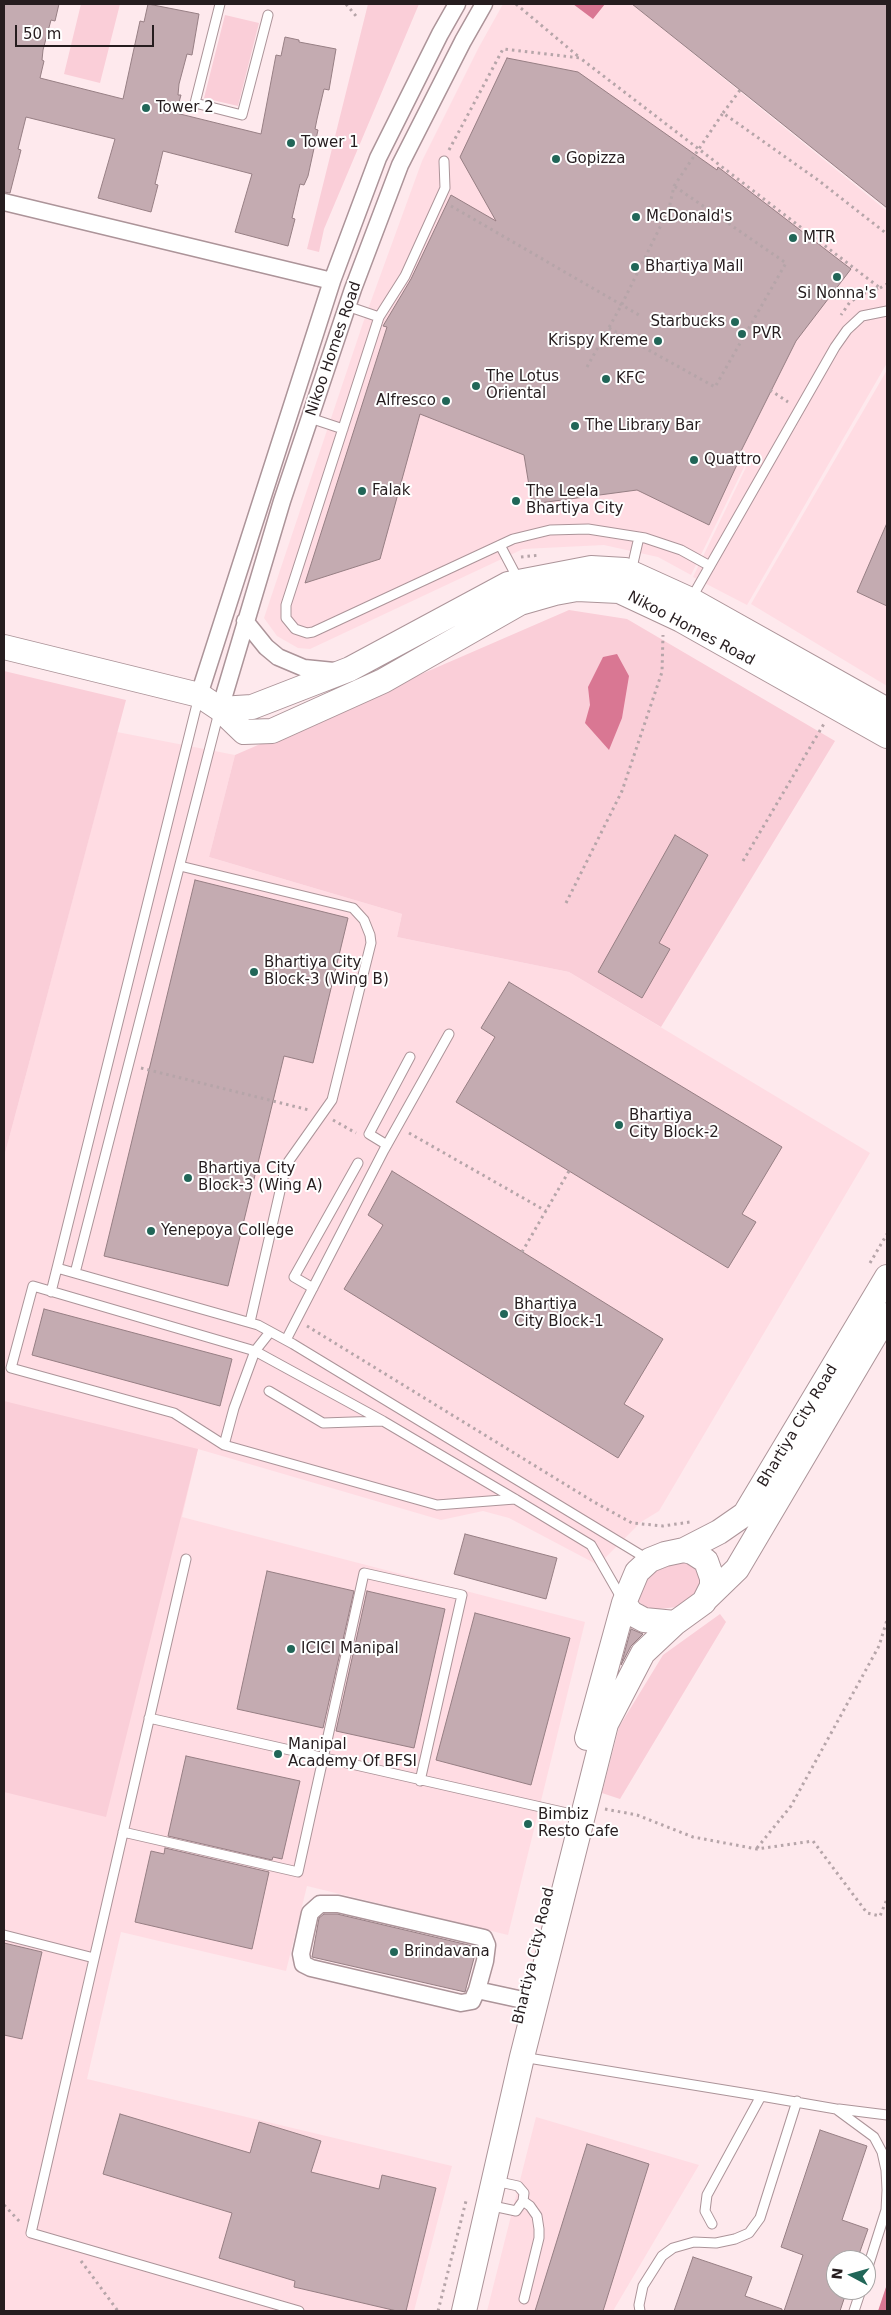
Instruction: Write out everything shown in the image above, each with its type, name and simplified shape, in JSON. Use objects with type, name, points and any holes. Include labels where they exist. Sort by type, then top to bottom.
[{"type":"street","name":"Nikoo Homes Road","points":[[199,695],[332,281],[378,158],[440,34],[458,4]]},
{"type":"street","name":"Nikoo Homes Road","points":[[220,709],[245,621],[347,306],[400,165],[463,41],[484,4]]},
{"type":"street","points":[[4,202],[332,281]]},
{"type":"street","points":[[295,393],[316,401]]},
{"type":"street","name":"Nikoo Homes Road","points":[[220,709],[252,706],[344,671],[508,584],[514,572],[591,568],[631,572],[681,614],[887,736]]},
{"type":"street","name":"Nikoo Homes Road","points":[[220,709],[244,732],[272,731],[382,681],[520,603],[577,589],[619,591],[681,614],[887,710]]},
{"type":"street","points":[[245,621],[266,647],[290,663],[317,671],[344,671]]},
{"type":"street","points":[[4,647],[199,695],[220,709]]},
{"type":"street","name":"Bhartiya City Road","points":[[449,2311],[567,1814],[624,1602],[636,1572],[650,1560],[665,1554],[684,1550],[719,1532],[745,1514],[877,1272]]},
{"type":"street","name":"Bhartiya City Road","points":[[464,2311],[522,2057],[606,1724],[644,1653],[675,1623],[704,1602],[737,1569],[887,1315]]},
{"type":"street","points":[[684,1550],[699,1556],[710,1569],[712,1586],[704,1602]]},
{"type":"street","points":[[624,1602],[631,1613],[644,1620],[675,1623]]},
{"type":"street","points":[[320,1904],[338,1904],[484,1938],[487,1945],[485,1961],[477,1990],[472,2001],[461,2003],[311,1968],[303,1964],[301,1954],[310,1913],[320,1904]]},
{"type":"street","points":[[477,1990],[523,2000]]},
{"type":"lane","points":[[220,4],[195,103],[242,115],[268,15]]},
{"type":"lane","points":[[444,161],[445,188],[405,276],[379,317],[286,605],[286,618],[295,629],[307,633],[319,630],[500,545],[532,534],[570,529],[606,531],[666,544],[710,566]]},
{"type":"lane","points":[[347,306],[379,317]]},
{"type":"lane","points":[[681,614],[835,347],[847,330],[862,316],[887,311]]},
{"type":"lane","points":[[310,418],[342,429]]},
{"type":"lane","points":[[631,572],[639,537]]},
{"type":"lane","points":[[500,545],[514,572]]},
{"type":"lane","points":[[51,1292],[199,695]]},
{"type":"lane","points":[[76,1273],[220,709]]},
{"type":"lane","points":[[180,866],[353,908],[364,920],[371,943],[332,1100],[286,1165],[250,1322]]},
{"type":"lane","points":[[286,1340],[386,1147],[449,1034]]},
{"type":"lane","points":[[386,1147],[368,1134],[410,1057]]},
{"type":"lane","points":[[314,1288],[294,1277],[358,1163]]},
{"type":"lane","points":[[57,1268],[250,1322],[286,1340],[650,1560]]},
{"type":"lane","points":[[515,1499],[437,1505],[317,1469],[224,1445],[174,1413],[11,1368],[33,1286],[255,1352],[383,1421],[515,1499],[591,1545],[624,1602]]},
{"type":"lane","points":[[224,1445],[234,1408],[255,1352],[270,1332]]},
{"type":"lane","points":[[269,1391],[323,1423],[383,1421]]},
{"type":"lane","points":[[186,1559],[31,2233],[299,2311]]},
{"type":"lane","points":[[123,1832],[298,1872],[364,1573],[462,1595],[420,1781]]},
{"type":"lane","points":[[149,1718],[567,1814]]},
{"type":"lane","points":[[4,1935],[94,1958]]},
{"type":"lane","points":[[522,2057],[797,2101],[836,2109],[887,2115]]},
{"type":"lane","points":[[712,2224],[705,2211],[707,2195],[761,2096]]},
{"type":"lane","points":[[640,2311],[639,2305],[643,2286],[662,2256],[673,2248],[694,2242],[716,2243],[735,2239],[749,2232],[760,2218],[797,2101]]},
{"type":"lane","points":[[836,2109],[874,2137],[882,2152],[886,2170],[886,2210],[873,2250]]},
{"type":"lane","points":[[488,2205],[516,2211],[523,2201],[524,2193],[518,2186],[494,2181]]},
{"type":"lane","points":[[523,2201],[530,2206],[537,2216],[539,2229],[539,2238],[524,2299]]},
{"type":"path","points":[[346,4],[356,16]]},
{"type":"path","points":[[516,4],[580,58],[880,288]]},
{"type":"path","points":[[444,161],[503,49],[580,58]]},
{"type":"path","points":[[587,367],[622,304],[669,209],[674,186],[722,112],[740,90]]},
{"type":"path","points":[[722,112],[818,180],[887,234]]},
{"type":"path","points":[[609,328],[715,387],[786,263],[674,186]]},
{"type":"path","points":[[451,206],[639,314]]},
{"type":"path","points":[[840,317],[850,302],[865,293],[887,284]]},
{"type":"path","points":[[770,390],[789,402]]},
{"type":"path","points":[[785,411],[793,395]]},
{"type":"path","points":[[514,572],[522,556],[550,554]]},
{"type":"path","points":[[566,903],[622,791],[681,614]]},
{"type":"path","points":[[743,861],[827,718]]},
{"type":"path","points":[[135,1066],[322,1113],[386,1147]]},
{"type":"path","points":[[404,1141],[408,1133],[546,1211]]},
{"type":"path","points":[[522,1252],[569,1171]]},
{"type":"path","points":[[877,1272],[887,1234]]},
{"type":"path","points":[[304,1324],[594,1502],[632,1523],[663,1526],[696,1521]]},
{"type":"path","points":[[757,1849],[792,1806],[879,1646],[887,1620]]},
{"type":"path","points":[[598,1808],[637,1815],[693,1837],[757,1849],[813,1841],[867,1914],[880,1916],[887,1899]]},
{"type":"path","points":[[4,2205],[31,2233]]},
{"type":"path","points":[[68,2243],[118,2311]]},
{"type":"shaded area","points":[[81,4],[120,4],[100,83],[64,74]]},
{"type":"shaded area","points":[[368,4],[419,4],[324,229],[319,252],[307,249]]},
{"type":"shaded area","name":"Bhartiya Mall","points":[[503,4],[632,4],[887,211],[887,363],[747,605],[693,577],[751,457],[745,454],[749,457],[691,575],[658,557],[604,545],[523,549],[310,649],[298,648],[277,636],[264,618],[363,323],[422,161],[479,47]]},
{"type":"shaded area","points":[[573,4],[605,4],[593,19]]},
{"type":"shaded area","points":[[225,15],[259,23],[238,106],[204,98]]},
{"type":"shaded area","points":[[887,370],[887,686],[751,604]]},
{"type":"shaded area","points":[[569,610],[627,619],[835,741],[661,1027],[569,972],[397,937],[402,914],[209,857],[235,755]]},
{"type":"shaded area","points":[[617,654],[629,676],[622,718],[609,750],[585,723],[590,705],[588,687],[603,657]]},
{"type":"shaded area","points":[[4,671],[126,700],[4,1157]]},
{"type":"shaded area","points":[[117,732],[235,755],[209,857],[402,914],[397,937],[569,972],[870,1153],[659,1511],[641,1522],[598,1565],[509,1518],[483,1511],[441,1520],[198,1449],[182,1517],[585,1622],[508,1935],[307,1886],[286,1971],[121,1932],[87,2079],[452,2166],[414,2311],[4,2311],[4,1157]]},
{"type":"shaded area","points":[[4,1401],[198,1449],[106,1817],[4,1792]]},
{"type":"shaded area","points":[[689,1559],[704,1577],[694,1596],[677,1607],[650,1610],[638,1601],[645,1575],[657,1566]]},
{"type":"shaded area","points":[[720,1614],[726,1622],[620,1799],[602,1793],[619,1727],[663,1655]]},
{"type":"shaded area","points":[[536,2117],[699,2165],[613,2311],[487,2311]]},
{"type":"shaded area","points":[[887,2284],[887,2311],[878,2311]]},
{"type":"building","points":[[4,4],[59,4],[55,21],[51,20],[43,50],[42,60],[44,61],[40,78],[123,99],[140,21],[144,22],[148,4],[199,14],[192,55],[187,54],[179,84],[178,95],[181,95],[176,113],[261,134],[276,55],[281,56],[285,37],[299,40],[299,42],[336,49],[329,90],[324,89],[317,119],[315,129],[318,130],[308,176],[304,185],[300,184],[292,218],[295,219],[288,246],[235,232],[252,174],[163,151],[155,184],[158,185],[151,212],[98,198],[115,139],[26,117],[18,149],[21,150],[10,193],[4,192]]},
{"type":"building","points":[[632,4],[887,4],[887,208],[740,90]]},
{"type":"building","points":[[507,58],[578,72],[717,170],[718,167],[851,269],[796,341],[739,455],[741,456],[709,525],[637,490],[532,504],[524,455],[420,414],[380,559],[305,583],[387,327],[383,326],[411,279],[451,195],[496,221],[460,157]]},
{"type":"building","points":[[887,523],[887,606],[857,592]]},
{"type":"building","points":[[675,835],[708,855],[659,943],[670,949],[642,998],[598,972]]},
{"type":"building","points":[[195,880],[348,918],[313,1063],[284,1056],[228,1286],[104,1256]]},
{"type":"building","name":"Bhartiya City Block-2","points":[[509,982],[782,1147],[742,1214],[756,1222],[728,1268],[456,1102],[495,1037],[481,1028]]},
{"type":"building","name":"Bhartiya City Block-1","points":[[392,1171],[663,1339],[624,1404],[644,1416],[618,1458],[344,1289],[383,1225],[368,1215]]},
{"type":"building","points":[[44,1309],[232,1359],[220,1406],[32,1355]]},
{"type":"building","points":[[465,1534],[557,1558],[546,1599],[454,1574]]},
{"type":"building","name":"ICICI Manipal","points":[[267,1571],[354,1591],[323,1728],[237,1709]]},
{"type":"building","points":[[367,1591],[445,1609],[414,1748],[336,1731]]},
{"type":"building","points":[[475,1613],[570,1638],[531,1785],[436,1760]]},
{"type":"building","points":[[631,1629],[643,1634],[631,1646],[621,1665]]},
{"type":"building","points":[[186,1756],[300,1781],[282,1859],[273,1857],[272,1860],[168,1836]]},
{"type":"building","points":[[165,1848],[269,1872],[252,1949],[135,1922],[151,1851],[164,1854]]},
{"type":"building","name":"Brindavana","points":[[324,1914],[337,1914],[477,1947],[465,1992],[312,1957],[319,1918]]},
{"type":"building","points":[[4,1943],[42,1952],[22,2039],[4,2035]]},
{"type":"building","points":[[120,2114],[250,2153],[259,2122],[321,2141],[311,2172],[379,2189],[382,2175],[436,2188],[406,2311],[397,2311],[294,2287],[295,2281],[219,2258],[232,2213],[103,2174]]},
{"type":"building","points":[[820,2130],[867,2146],[842,2220],[868,2229],[861,2250],[826,2250],[826,2300],[844,2300],[840,2311],[784,2311],[803,2255],[781,2247]]},
{"type":"building","points":[[587,2144],[649,2164],[603,2311],[535,2311]]},
{"type":"building","points":[[693,2257],[752,2277],[745,2296],[782,2309],[782,2311],[674,2311]]},
{"type":"place","name":"Tower 2","points":[[146,108]]},
{"type":"place","name":"Tower 1","points":[[291,143]]},
{"type":"place","name":"Gopizza","points":[[556,159]]},
{"type":"place","name":"McDonald's","points":[[636,217]]},
{"type":"place","name":"MTR","points":[[793,238]]},
{"type":"place","name":"Bhartiya Mall","points":[[635,267]]},
{"type":"place","name":"Si Nonna's","points":[[837,277]]},
{"type":"place","name":"Starbucks","points":[[735,322]]},
{"type":"place","name":"PVR","points":[[742,334]]},
{"type":"place","name":"Krispy Kreme","points":[[658,341]]},
{"type":"place","name":"KFC","points":[[606,379]]},
{"type":"place","name":"The Lotus Oriental","points":[[476,386]]},
{"type":"place","name":"Alfresco","points":[[446,401]]},
{"type":"place","name":"The Library Bar","points":[[575,426]]},
{"type":"place","name":"Quattro","points":[[694,460]]},
{"type":"place","name":"Falak","points":[[362,491]]},
{"type":"place","name":"The Leela Bhartiya City","points":[[516,501]]},
{"type":"place","name":"Bhartiya City Block-3 (Wing B)","points":[[254,972]]},
{"type":"place","name":"Bhartiya City Block-2","points":[[619,1125]]},
{"type":"place","name":"Bhartiya City Block-3 (Wing A)","points":[[188,1178]]},
{"type":"place","name":"Yenepoya College","points":[[151,1231]]},
{"type":"place","name":"Bhartiya City Block-1","points":[[504,1314]]},
{"type":"place","name":"ICICI Manipal","points":[[291,1649]]},
{"type":"place","name":"Manipal Academy Of BFSI","points":[[278,1754]]},
{"type":"place","name":"Bimbiz Resto Cafe","points":[[528,1824]]},
{"type":"place","name":"Brindavana","points":[[394,1952]]}]
